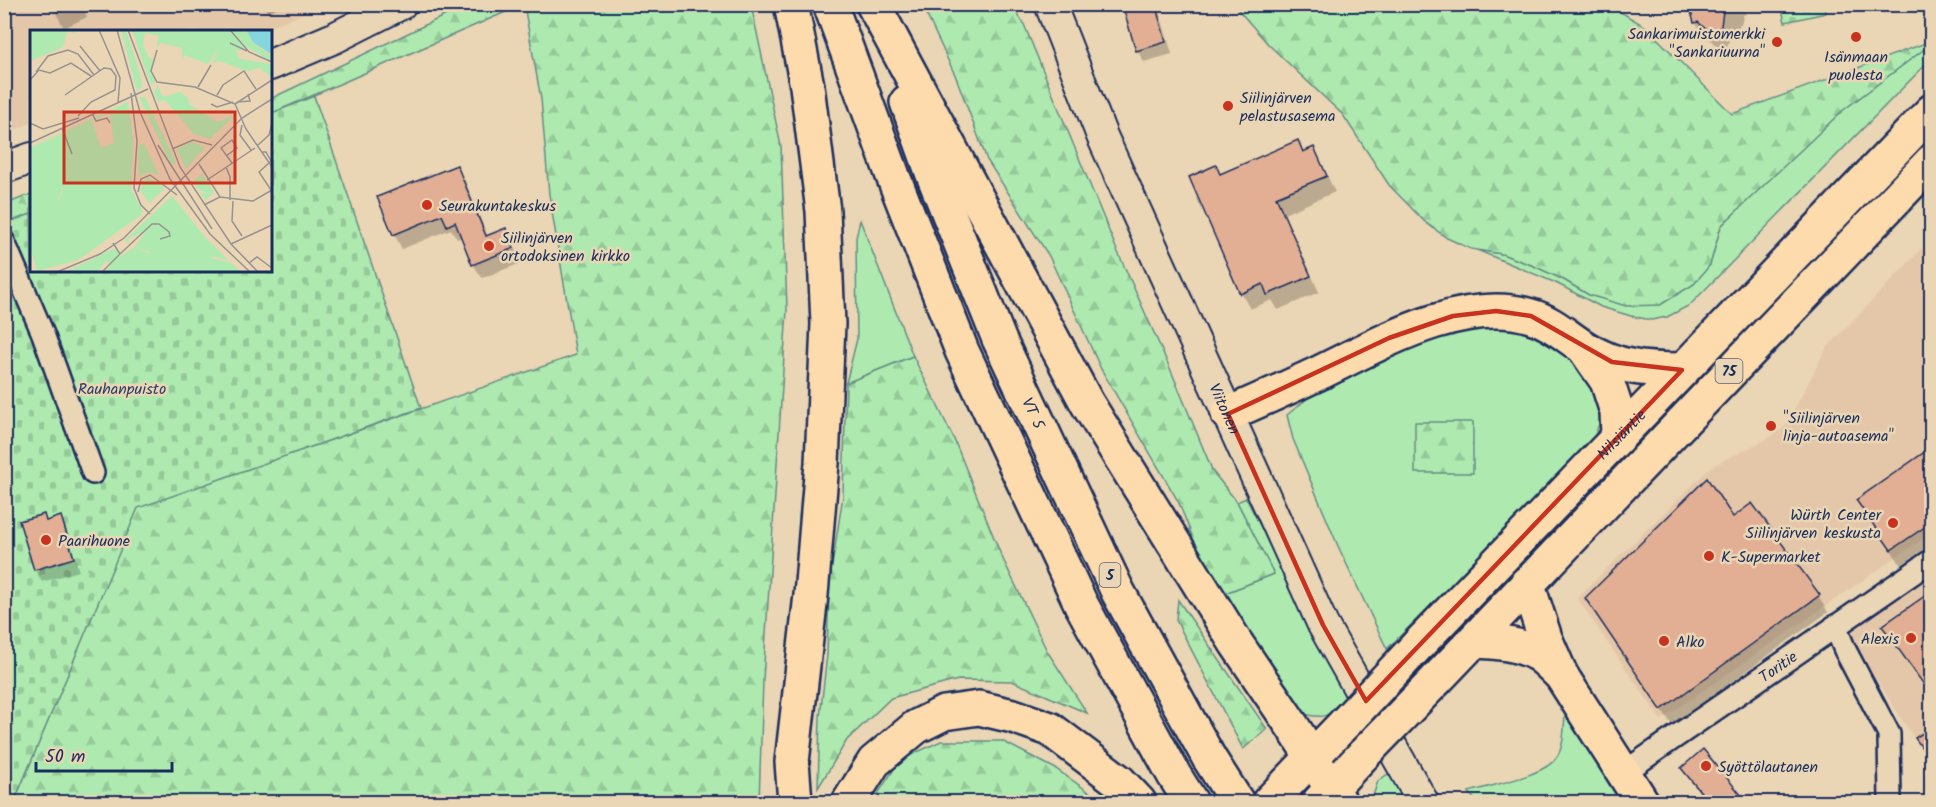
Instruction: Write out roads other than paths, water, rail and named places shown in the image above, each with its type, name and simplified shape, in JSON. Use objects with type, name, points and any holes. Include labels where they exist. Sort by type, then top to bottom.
[{"type":"main road","points":[[272,63],[334,38],[401,4]]},
{"type":"main road","points":[[791,4],[807,86],[823,211],[828,324],[820,485],[811,595],[792,762],[795,802]]},
{"type":"main road","name":"5","points":[[830,4],[893,176],[962,351],[1081,604],[1191,802]]},
{"type":"main road","points":[[872,4],[1087,403],[1230,633],[1302,768],[1330,798]]},
{"type":"main road","name":"VT 5","points":[[872,4],[932,172],[999,339],[1118,592],[1209,758],[1237,802]]},
{"type":"main road","name":"Viitonen","points":[[1050,4],[1102,136],[1323,625],[1423,802]]},
{"type":"main road","name":"Nilsiäntie","points":[[1302,768],[1618,435],[1932,111]]},
{"type":"main road","points":[[4,168],[30,159]]},
{"type":"main road","name":"75","points":[[1330,798],[1364,754],[1932,161]]},
{"type":"main road","points":[[1228,414],[1265,399],[1389,338],[1470,312],[1496,311],[1531,316],[1552,325],[1584,348],[1612,362],[1631,368],[1682,370]]},
{"type":"main road","points":[[1584,348],[1607,381],[1617,412],[1618,435]]},
{"type":"main road","points":[[1527,583],[1545,638],[1561,675],[1642,802]]},
{"type":"main road","points":[[1474,640],[1521,647],[1537,654],[1561,675]]},
{"type":"main road","points":[[849,802],[874,762],[916,727],[944,713],[979,708],[1013,716],[1050,729],[1120,782],[1139,802]]},
{"type":"main road","name":"75","points":[[1269,802],[1302,768]]},
{"type":"street","points":[[4,242],[43,334],[93,473]]},
{"type":"street","name":"Toritie","points":[[1623,773],[1932,560]]},
{"type":"street","points":[[1835,626],[1889,734],[1890,802]]},
{"type":"place","name":"Isänmaan puolesta","points":[[1856,37]]},
{"type":"place","name":"Sankarimuistomerkki \"Sankariuurna\"","points":[[1777,42]]},
{"type":"place","name":"Siilinjärven pelastusasema","points":[[1228,106]]},
{"type":"place","name":"Seurakuntakeskus","points":[[427,205]]},
{"type":"place","name":"Siilinjärven ortodoksinen kirkko","points":[[489,246]]},
{"type":"place","name":"\"Siilinjärven linja-autoasema\"","points":[[1771,426]]},
{"type":"place","name":"Würth Center Siilinjärven keskusta","points":[[1893,523]]},
{"type":"place","name":"Paarihuone","points":[[46,540]]},
{"type":"place","name":"K-Supermarket","points":[[1709,556]]},
{"type":"place","name":"Alexis","points":[[1911,638]]},
{"type":"place","name":"Alko","points":[[1664,641]]},
{"type":"place","name":"Syöttölautanen","points":[[1706,766]]},
{"type":"park label","name":"Rauhanpuisto","points":[[122,388]]}]
